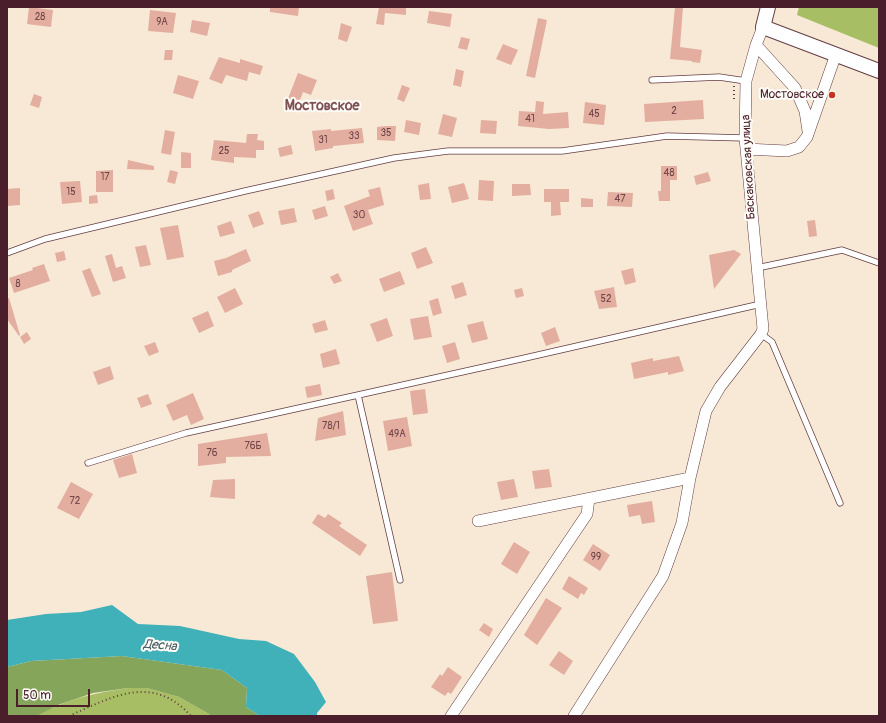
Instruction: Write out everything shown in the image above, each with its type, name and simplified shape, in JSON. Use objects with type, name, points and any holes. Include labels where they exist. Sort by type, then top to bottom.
[{"type":"street","name":"Баскаковская улица","points":[[762,332],[761,304],[746,143],[746,81],[756,45],[764,27],[768,7]]},
{"type":"street","points":[[764,27],[879,71]]},
{"type":"street","points":[[756,45],[794,88],[805,111],[808,133]]},
{"type":"street","points":[[746,143],[786,151],[799,148],[808,133],[836,54]]},
{"type":"street","points":[[574,716],[663,576],[682,523],[690,478],[706,411],[720,387],[762,332]]},
{"type":"street","points":[[478,521],[690,478]]},
{"type":"street","points":[[451,716],[587,514],[589,498]]},
{"type":"lane","points":[[652,80],[719,77],[746,81]]},
{"type":"lane","points":[[7,253],[45,239],[245,191],[394,158],[448,151],[562,151],[667,136],[746,143]]},
{"type":"lane","points":[[757,268],[842,250],[879,263]]},
{"type":"lane","points":[[88,463],[186,433],[518,360],[761,304]]},
{"type":"lane","points":[[762,332],[772,342],[840,503]]},
{"type":"lane","points":[[358,395],[400,580]]},
{"type":"path","points":[[69,716],[112,697],[131,692],[153,693],[168,698],[183,707],[191,716]]},
{"type":"green space","points":[[799,7],[879,7],[879,48],[797,15]]},
{"type":"green space","points":[[122,656],[222,670],[247,688],[246,707],[260,716],[210,716],[179,697],[147,688],[128,688],[93,693],[58,705],[37,716],[7,716],[7,667],[31,661]]},
{"type":"green space","points":[[128,688],[147,688],[179,697],[210,716],[37,716],[70,701],[104,692]]},
{"type":"water","name":"Десна","points":[[112,605],[138,624],[180,626],[239,639],[266,641],[294,654],[315,682],[326,702],[317,713],[317,716],[260,716],[246,707],[247,688],[222,670],[122,656],[31,661],[7,667],[7,620],[46,614],[81,612]]},
{"type":"building","points":[[29,7],[53,10],[51,27],[27,24]]},
{"type":"building","points":[[270,7],[299,7],[298,16],[270,12]]},
{"type":"building","points":[[379,7],[406,7],[406,15],[385,13],[384,25],[376,24]]},
{"type":"building","points":[[675,7],[683,7],[680,47],[702,50],[700,63],[670,59]]},
{"type":"building","points":[[150,10],[176,13],[173,33],[148,31]]},
{"type":"building","points":[[429,11],[452,14],[450,27],[427,23]]},
{"type":"building","points":[[538,18],[547,20],[535,78],[526,76]]},
{"type":"building","points":[[192,20],[210,23],[207,36],[190,32]]},
{"type":"building","points":[[341,23],[352,27],[347,42],[338,39]]},
{"type":"building","points":[[461,37],[470,39],[467,50],[458,48]]},
{"type":"building","points":[[503,44],[518,50],[511,65],[496,59]]},
{"type":"building","points":[[165,50],[173,50],[172,60],[164,60]]},
{"type":"building","points":[[219,57],[240,63],[240,59],[263,66],[260,75],[249,72],[247,81],[226,75],[222,84],[209,79]]},
{"type":"building","points":[[456,69],[464,71],[461,87],[453,85]]},
{"type":"building","points":[[298,73],[317,80],[311,95],[303,92],[298,105],[287,101]]},
{"type":"building","points":[[178,75],[199,81],[193,99],[173,93]]},
{"type":"building","points":[[402,85],[410,88],[404,102],[397,99]]},
{"type":"building","points":[[34,94],[42,97],[39,108],[30,105]]},
{"type":"building","points":[[703,100],[704,119],[645,122],[644,104]]},
{"type":"building","points":[[536,101],[544,102],[543,114],[568,112],[569,128],[549,129],[518,126],[519,111],[535,112]]},
{"type":"building","points":[[585,102],[606,105],[604,125],[583,123]]},
{"type":"building","points":[[443,114],[457,118],[452,137],[438,134]]},
{"type":"building","points":[[406,120],[421,123],[419,135],[404,132]]},
{"type":"building","points":[[481,120],[497,121],[496,134],[480,133]]},
{"type":"building","points":[[396,126],[395,141],[377,140],[377,127]]},
{"type":"building","points":[[362,128],[364,143],[333,146],[333,148],[315,151],[312,131]]},
{"type":"building","points":[[165,130],[175,132],[171,155],[161,153]]},
{"type":"building","points":[[247,134],[258,134],[257,140],[264,141],[264,150],[256,150],[256,158],[234,157],[234,163],[211,160],[214,140],[246,143]]},
{"type":"building","points":[[291,145],[293,154],[280,157],[278,148]]},
{"type":"building","points":[[181,152],[191,153],[191,168],[181,168]]},
{"type":"building","points":[[128,160],[154,166],[154,170],[127,169]]},
{"type":"building","points":[[661,166],[677,166],[677,180],[670,180],[670,201],[659,201],[658,191],[661,191]]},
{"type":"building","points":[[113,170],[113,192],[96,192],[96,171]]},
{"type":"building","points":[[170,170],[178,172],[175,184],[167,182]]},
{"type":"building","points":[[708,172],[711,181],[696,185],[694,176]]},
{"type":"building","points":[[479,180],[494,181],[493,201],[478,200]]},
{"type":"building","points":[[80,181],[82,202],[62,204],[60,182]]},
{"type":"building","points":[[429,183],[431,199],[420,200],[418,185]]},
{"type":"building","points":[[464,183],[469,199],[452,203],[448,187]]},
{"type":"building","points":[[512,184],[530,184],[531,195],[512,196]]},
{"type":"building","points":[[380,187],[384,205],[368,210],[373,224],[353,231],[344,206],[370,196],[368,190]]},
{"type":"building","points":[[20,188],[20,205],[7,206],[7,189]]},
{"type":"building","points":[[333,189],[335,199],[327,201],[325,191]]},
{"type":"building","points":[[544,189],[569,189],[569,202],[560,202],[561,215],[551,216],[551,202],[544,202]]},
{"type":"building","points":[[608,192],[633,193],[632,207],[607,206]]},
{"type":"building","points":[[97,195],[98,203],[89,204],[89,196]]},
{"type":"building","points":[[581,198],[593,199],[593,207],[581,207]]},
{"type":"building","points":[[325,206],[328,216],[315,220],[312,210]]},
{"type":"building","points":[[294,208],[297,222],[281,225],[278,211]]},
{"type":"building","points":[[259,211],[264,224],[253,228],[248,215]]},
{"type":"building","points":[[815,220],[817,236],[809,237],[807,221]]},
{"type":"building","points":[[231,221],[235,233],[220,237],[217,226]]},
{"type":"building","points":[[178,225],[184,257],[167,260],[160,228]]},
{"type":"building","points":[[146,245],[151,265],[140,267],[135,247]]},
{"type":"building","points":[[426,247],[433,263],[417,269],[411,253]]},
{"type":"building","points":[[246,249],[251,261],[232,270],[232,272],[218,276],[214,261],[226,258]]},
{"type":"building","points":[[734,250],[741,254],[714,289],[709,255]]},
{"type":"building","points":[[64,251],[66,260],[57,262],[55,253]]},
{"type":"building","points":[[112,254],[116,268],[122,266],[126,278],[113,282],[105,256]]},
{"type":"building","points":[[44,264],[50,281],[14,293],[9,278],[33,270],[32,268]]},
{"type":"building","points":[[90,268],[101,294],[92,297],[82,271]]},
{"type":"building","points":[[633,268],[636,282],[625,285],[621,271]]},
{"type":"building","points":[[400,271],[405,284],[384,292],[379,279]]},
{"type":"building","points":[[338,273],[342,281],[334,284],[330,277]]},
{"type":"building","points":[[463,282],[467,295],[455,299],[451,286]]},
{"type":"building","points":[[614,287],[617,307],[599,309],[594,291]]},
{"type":"building","points":[[235,288],[243,304],[225,313],[217,297]]},
{"type":"building","points":[[522,288],[524,296],[516,298],[514,290]]},
{"type":"building","points":[[9,298],[20,335],[19,336],[7,319],[7,299]]},
{"type":"building","points":[[438,298],[442,313],[433,316],[429,301]]},
{"type":"building","points":[[208,311],[214,326],[199,333],[192,318]]},
{"type":"building","points":[[428,316],[432,337],[414,340],[410,319]]},
{"type":"building","points":[[387,318],[393,336],[377,342],[370,324]]},
{"type":"building","points":[[325,320],[328,330],[315,333],[312,324]]},
{"type":"building","points":[[483,321],[488,339],[472,343],[467,325]]},
{"type":"building","points":[[555,327],[560,341],[546,346],[541,333]]},
{"type":"building","points":[[27,332],[31,339],[24,344],[20,337]]},
{"type":"building","points":[[155,342],[159,352],[149,356],[144,346]]},
{"type":"building","points":[[455,342],[460,359],[447,363],[442,346]]},
{"type":"building","points":[[336,349],[340,364],[323,368],[320,354]]},
{"type":"building","points":[[679,356],[684,371],[668,375],[668,372],[634,379],[631,363],[653,358],[653,361]]},
{"type":"building","points":[[110,366],[114,379],[98,385],[93,372]]},
{"type":"building","points":[[320,384],[322,395],[307,398],[305,387]]},
{"type":"building","points":[[425,389],[428,413],[413,415],[410,391]]},
{"type":"building","points":[[193,393],[204,419],[191,425],[187,415],[173,421],[166,405]]},
{"type":"building","points":[[148,394],[152,404],[141,408],[137,398]]},
{"type":"building","points":[[343,411],[346,435],[315,441],[318,418]]},
{"type":"building","points":[[407,417],[412,446],[388,451],[383,421]]},
{"type":"building","points":[[267,433],[271,456],[226,457],[226,463],[198,466],[198,444]]},
{"type":"building","points":[[132,454],[137,473],[119,478],[113,460]]},
{"type":"building","points":[[549,469],[552,487],[535,489],[532,471]]},
{"type":"building","points":[[235,479],[235,499],[210,497],[213,480]]},
{"type":"building","points":[[514,479],[518,497],[501,500],[497,482]]},
{"type":"building","points":[[71,482],[93,494],[79,519],[57,508]]},
{"type":"building","points":[[652,501],[655,522],[642,524],[640,515],[629,517],[627,505]]},
{"type":"building","points":[[318,514],[325,518],[328,514],[342,523],[339,526],[367,545],[360,556],[312,523]]},
{"type":"building","points":[[514,542],[530,552],[517,574],[501,564]]},
{"type":"building","points":[[593,544],[610,555],[600,571],[583,560]]},
{"type":"building","points":[[392,572],[398,621],[373,624],[366,576]]},
{"type":"building","points":[[569,576],[588,588],[584,595],[581,593],[578,599],[562,589]]},
{"type":"building","points":[[546,598],[562,608],[537,645],[524,635]]},
{"type":"building","points":[[484,623],[493,629],[489,637],[479,630]]},
{"type":"building","points":[[559,651],[573,661],[564,675],[549,665]]},
{"type":"building","points":[[448,667],[462,677],[451,694],[448,692],[445,696],[431,687],[440,674],[442,676]]},
{"type":"place","name":"Мостовское","points":[[832,95]]},
{"type":"district","name":"Мостовское","points":[[322,106]]}]
